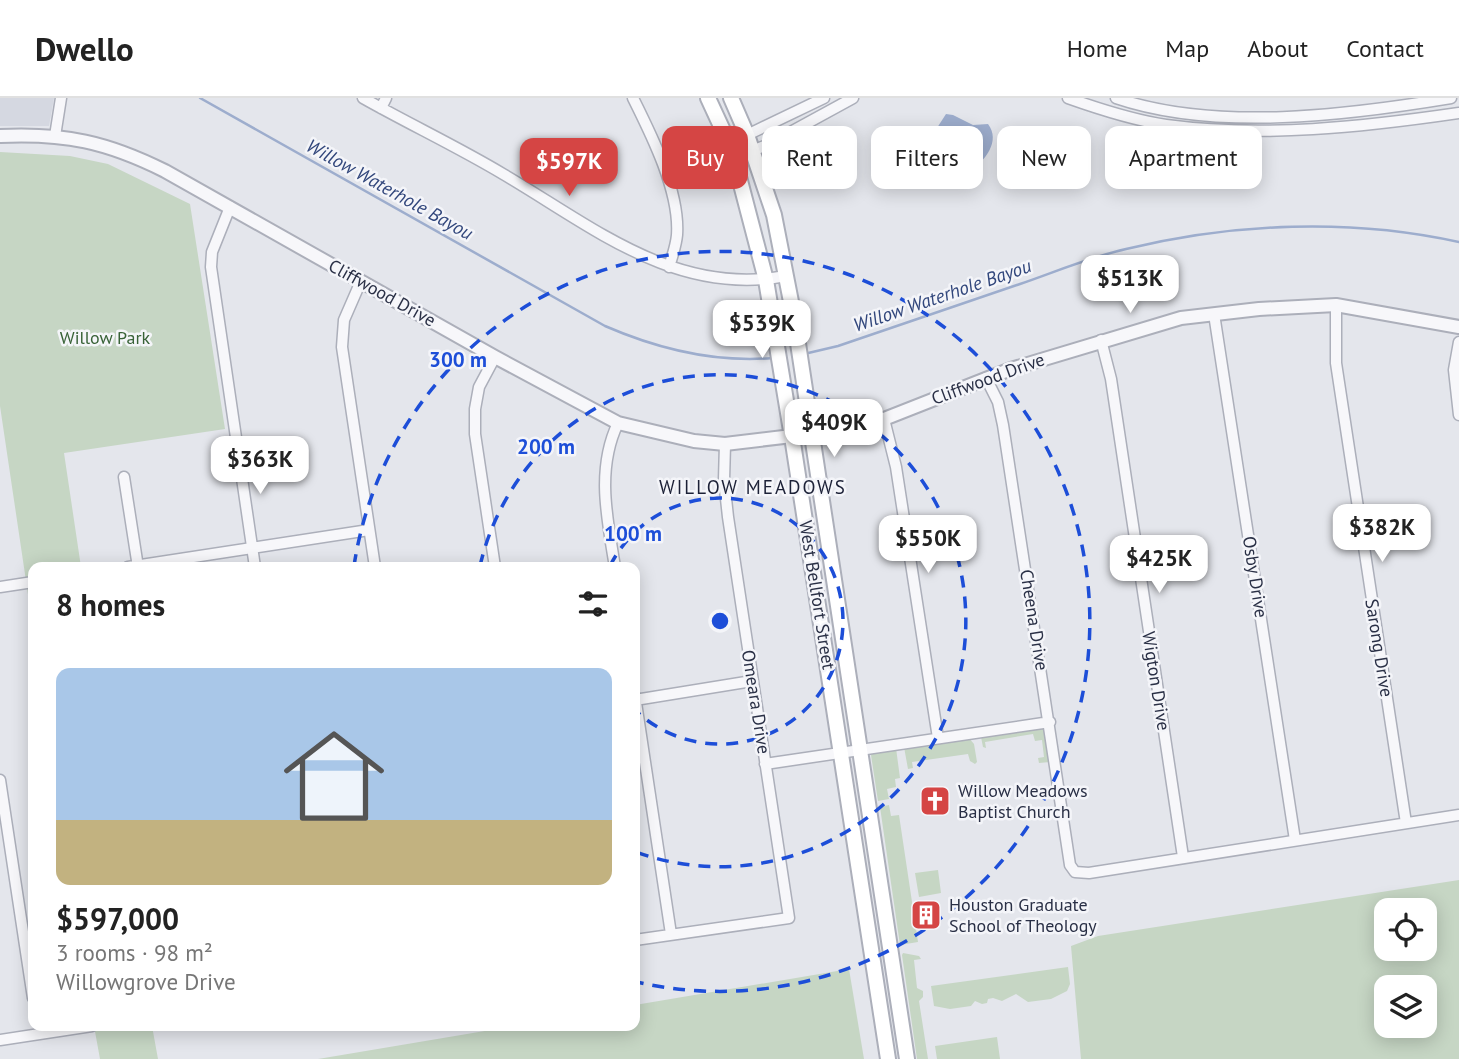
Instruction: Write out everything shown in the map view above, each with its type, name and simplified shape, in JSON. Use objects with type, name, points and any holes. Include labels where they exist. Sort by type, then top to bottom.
[{"type":"main road","name":"West Bellfort Street","points":[[708,98],[721,126]]},
{"type":"main road","name":"West Bellfort Street","points":[[731,98],[743,126]]},
{"type":"main road","name":"West Bellfort Street","points":[[748,138],[774,215],[796,330],[907,1059]]},
{"type":"main road","name":"West Bellfort Street","points":[[742,189],[766,280],[775,331],[888,1059]]},
{"type":"main road","points":[[817,593],[835,589]]},
{"type":"main road","points":[[871,954],[891,951]]},
{"type":"street","points":[[55,136],[61,98]]},
{"type":"street","points":[[363,98],[383,103],[504,174],[564,214],[669,267],[719,278],[756,282],[786,276]]},
{"type":"street","points":[[633,98],[665,171],[675,207],[677,234],[669,267]]},
{"type":"street","points":[[748,135],[824,98]]},
{"type":"street","points":[[748,151],[767,145],[853,98]]},
{"type":"street","points":[[1068,98],[1165,124],[1189,126]]},
{"type":"street","points":[[1116,98],[1149,107],[1227,115],[1310,115],[1451,98]]},
{"type":"street","points":[[1376,124],[1377,109]]},
{"type":"street","points":[[1262,129],[1376,124],[1459,113]]},
{"type":"street","points":[[1226,126],[1227,115]]},
{"type":"street","name":"Cliffwood Drive","points":[[0,136],[55,136],[91,142],[125,152],[230,207],[495,357],[618,422],[669,436],[725,444],[792,436],[884,419],[986,378],[1101,340],[1181,318],[1336,305],[1459,327]]},
{"type":"street","points":[[230,207],[218,233],[211,267],[254,562]]},
{"type":"street","points":[[361,281],[344,320],[342,347],[374,562]]},
{"type":"street","name":"Sarong Drive","points":[[1336,305],[1336,363],[1406,823]]},
{"type":"street","name":"Osby Drive","points":[[1214,314],[1295,840]]},
{"type":"street","name":"Wigton Drive","points":[[1101,340],[1111,379],[1183,858]]},
{"type":"street","points":[[1459,342],[1454,370],[1459,415]]},
{"type":"street","points":[[494,562],[475,434],[475,409],[479,387],[495,357]]},
{"type":"street","name":"Cheena Drive","points":[[986,378],[998,402],[1003,425],[1070,865],[1075,872],[1082,873],[1183,858]]},
{"type":"street","points":[[884,419],[896,467],[938,738]]},
{"type":"street","points":[[614,562],[605,502],[604,473],[612,435],[618,422]]},
{"type":"street","name":"Omeara Drive","points":[[671,934],[789,918],[727,517],[725,444]]},
{"type":"street","points":[[124,477],[135,562]]},
{"type":"street","points":[[161,562],[369,530]]},
{"type":"street","points":[[0,587],[28,583]]},
{"type":"street","points":[[640,697],[752,681]]},
{"type":"street","points":[[765,764],[1050,722]]},
{"type":"street","points":[[640,731],[671,934],[640,939]]},
{"type":"street","points":[[0,780],[28,965]]},
{"type":"street","points":[[1183,858],[1459,815]]},
{"type":"street","points":[[0,1040],[34,1031]]},
{"type":"shaded area","points":[[0,98],[54,98],[49,126],[0,126]]},
{"type":"green space","name":"Willow Park","points":[[0,152],[70,156],[108,164],[190,204],[225,429],[64,453],[80,562],[28,562],[28,594],[0,406]]},
{"type":"green space","points":[[1044,726],[1050,762],[1039,763],[1038,758],[1044,757],[1042,740],[1035,741],[1033,734],[985,742],[986,748],[983,747],[981,737]]},
{"type":"green space","points":[[968,737],[974,744],[975,764],[970,761],[968,754],[912,762],[913,768],[908,769],[904,747]]},
{"type":"green space","points":[[896,748],[900,778],[895,779],[896,787],[887,789],[889,799],[878,801],[871,755],[873,751]]},
{"type":"green space","points":[[889,805],[891,816],[899,815],[918,942],[900,945],[880,807]]},
{"type":"green space","points":[[938,870],[941,893],[919,897],[915,873]]},
{"type":"green space","points":[[1459,880],[1459,1059],[1081,1059],[1071,946],[1098,936]]},
{"type":"green space","points":[[903,953],[919,956],[921,959],[914,960],[917,988],[923,991],[923,997],[919,1001],[928,1059],[917,1059]]},
{"type":"green space","points":[[1068,967],[1070,984],[1067,991],[1051,999],[1028,1002],[1016,994],[1002,1001],[993,998],[982,1004],[975,1001],[971,1006],[950,1009],[934,1006],[931,986]]},
{"type":"green space","points":[[849,969],[864,1059],[318,1059],[485,1031],[640,1031],[640,1004]]},
{"type":"green space","points":[[95,1031],[153,1031],[158,1059],[100,1059]]},
{"type":"green space","points":[[997,1037],[1000,1059],[937,1059],[935,1046]]},
{"type":"water","points":[[946,114],[973,125],[988,124],[993,137],[990,150],[983,159],[983,126],[938,126]]},
{"type":"waterway","name":"Willow Waterhole Bayou","points":[[200,98],[605,326],[666,348],[729,358],[773,358]]},
{"type":"waterway","name":"Willow Waterhole Bayou","points":[[804,354],[838,346],[1099,256],[1167,240],[1250,229],[1334,227],[1418,234],[1459,242]]},
{"type":"place","name":"Willow Meadows Baptist Church","points":[[935,801]]},
{"type":"place","name":"Houston Graduate School of Theology","points":[[926,915]]},
{"type":"district","name":"WILLOW MEADOWS","points":[[753,487]]}]
